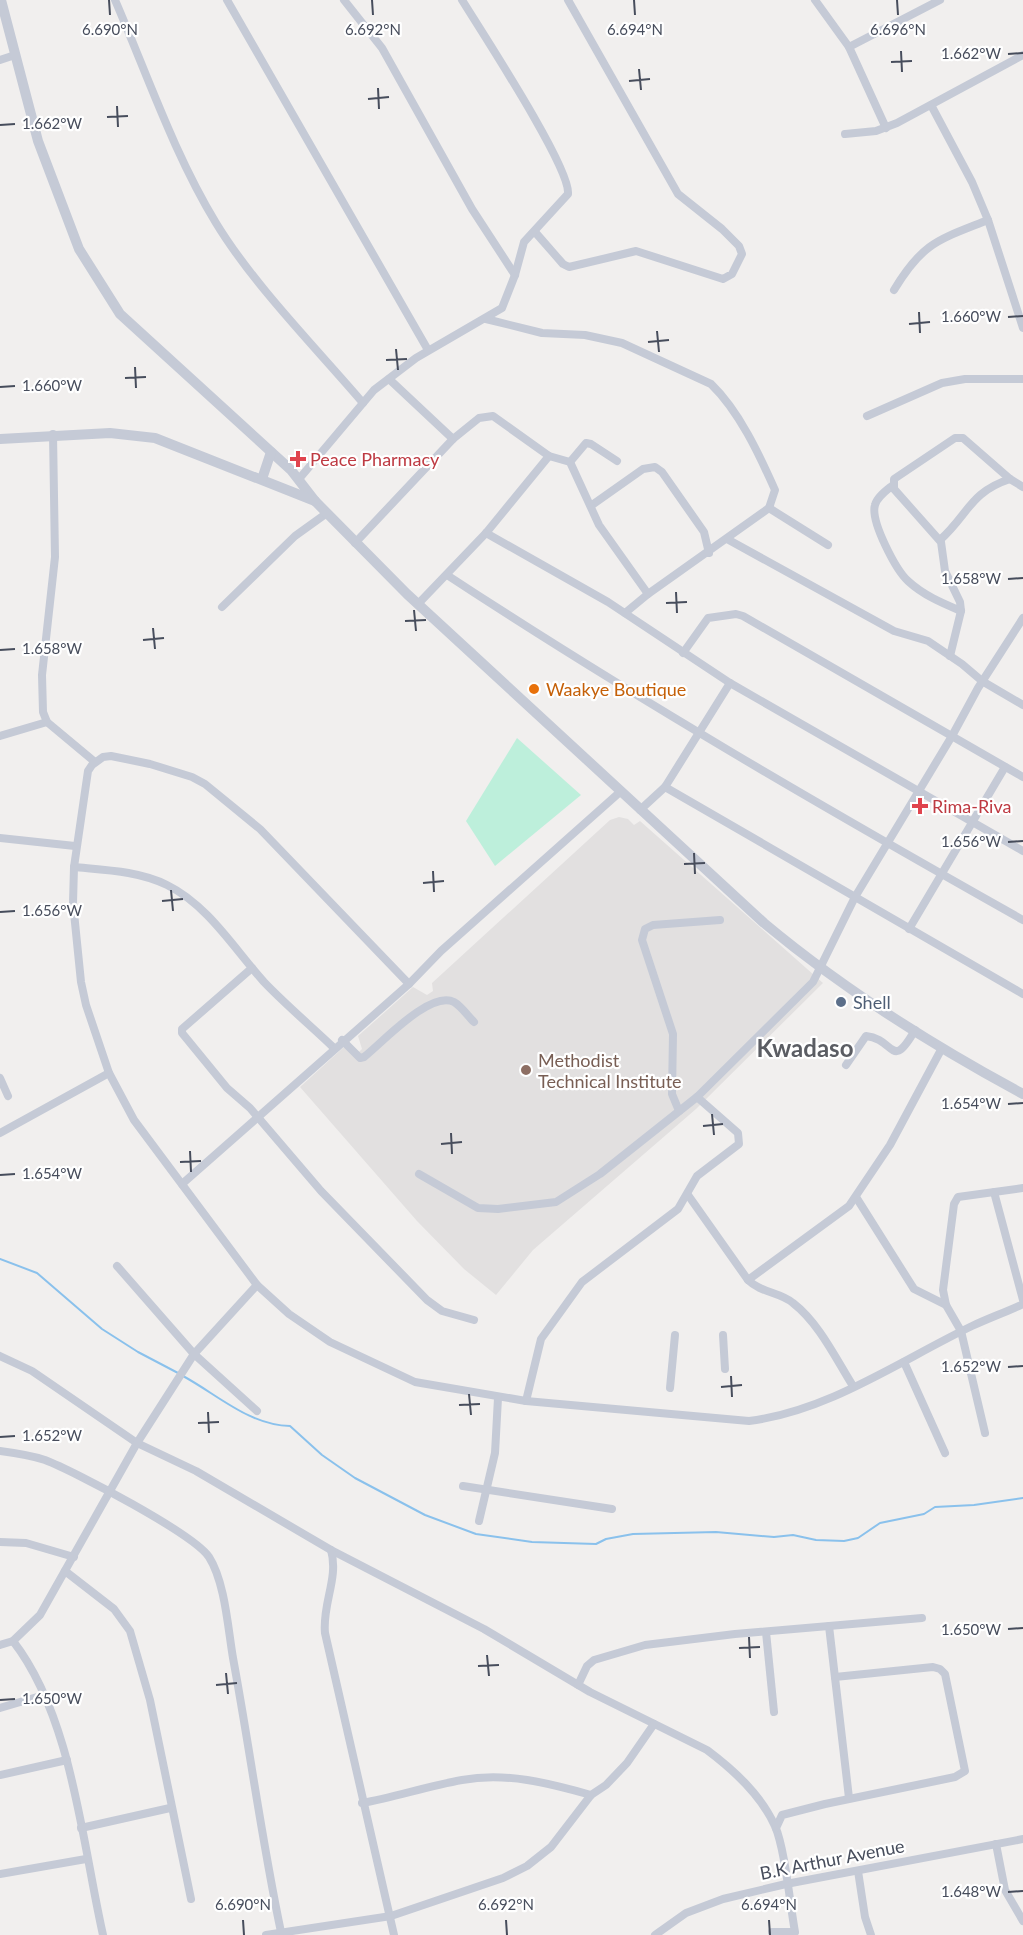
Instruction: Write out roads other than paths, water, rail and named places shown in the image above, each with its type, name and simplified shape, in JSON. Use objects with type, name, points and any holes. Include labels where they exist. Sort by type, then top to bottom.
[{"type":"street","points":[[1,0],[38,141],[79,249],[110,302],[120,314],[299,479],[315,501],[418,604],[764,923],[818,968],[942,1048],[1023,1094]]},
{"type":"street","points":[[115,0],[181,155],[217,225],[257,278],[363,402]]},
{"type":"street","points":[[227,0],[428,350]]},
{"type":"street","points":[[344,0],[382,48],[472,209],[515,275]]},
{"type":"street","points":[[299,479],[363,402],[389,378],[428,350],[486,319],[505,305],[522,246],[568,194],[566,179],[537,124],[462,0]]},
{"type":"street","points":[[535,232],[563,264],[569,267],[636,251],[723,279],[732,274],[742,254],[739,246],[675,190],[568,0]]},
{"type":"street","points":[[815,0],[849,47],[886,128]]},
{"type":"street","points":[[849,47],[940,0]]},
{"type":"street","points":[[0,60],[15,55]]},
{"type":"street","points":[[846,134],[886,128],[1023,55]]},
{"type":"street","points":[[931,105],[972,182],[988,220],[1023,328]]},
{"type":"street","points":[[894,290],[909,267],[930,244],[988,220]]},
{"type":"street","points":[[486,319],[542,333],[585,335],[622,343],[711,384],[734,413],[768,474],[775,490],[769,508],[709,553],[648,594],[625,613]]},
{"type":"street","points":[[389,378],[453,439]]},
{"type":"street","points":[[867,416],[942,383],[964,379],[1023,379]]},
{"type":"street","points":[[355,543],[453,439],[479,418],[493,416],[549,456],[570,462],[603,532],[648,594]]},
{"type":"street","points":[[0,438],[110,433],[154,438],[262,478],[315,501]]},
{"type":"street","points":[[53,434],[55,557],[42,675],[43,712],[47,722],[95,762]]},
{"type":"street","points":[[961,611],[923,593],[907,581],[894,565],[876,522],[874,507],[879,498],[893,485],[897,475],[955,438],[963,438],[1010,479],[1023,487]]},
{"type":"street","points":[[570,462],[586,443],[617,461]]},
{"type":"street","points":[[262,478],[271,452]]},
{"type":"street","points":[[418,604],[486,533],[549,456]]},
{"type":"street","points":[[592,505],[643,470],[655,467],[662,472],[704,532],[709,553]]},
{"type":"street","points":[[940,540],[957,524],[971,502],[982,492],[1010,479]]},
{"type":"street","points":[[893,485],[898,494],[940,540],[945,571],[960,602],[961,611],[950,656]]},
{"type":"street","points":[[769,508],[828,545]]},
{"type":"street","points":[[222,607],[295,537],[327,513]]},
{"type":"street","points":[[486,533],[625,613],[730,683],[1023,850]]},
{"type":"street","points":[[727,539],[894,631],[928,641],[982,681],[1023,705]]},
{"type":"street","points":[[447,575],[547,641],[700,734],[1023,920]]},
{"type":"street","points":[[683,653],[708,618],[736,614],[743,616],[1023,777]]},
{"type":"street","points":[[419,1174],[478,1208],[498,1209],[556,1202],[600,1174],[697,1097],[813,982],[855,897],[952,736],[982,681],[1020,629],[1023,618]]},
{"type":"street","points":[[640,810],[665,787],[730,683]]},
{"type":"street","points":[[0,736],[47,722]]},
{"type":"street","points":[[410,984],[379,956],[260,829],[205,784],[192,777],[150,764],[111,756],[103,757],[95,762],[88,771],[75,846],[73,903],[81,982],[109,1073],[134,1120],[257,1285],[289,1314],[330,1342],[400,1376],[429,1386],[526,1401],[749,1421],[777,1416],[853,1386],[961,1331],[1023,1303],[994,1192]]},
{"type":"street","points":[[909,929],[1005,767]]},
{"type":"street","points":[[665,787],[1023,994]]},
{"type":"street","points":[[182,1184],[342,1040],[410,984],[441,951],[620,792]]},
{"type":"street","points":[[0,838],[75,846]]},
{"type":"street","points":[[74,867],[114,871],[166,885],[206,915],[252,968],[334,1048]]},
{"type":"street","points":[[679,1111],[672,1090],[673,1034],[642,940],[645,929],[653,925],[720,920]]},
{"type":"street","points":[[252,968],[181,1032],[227,1088],[257,1117],[321,1191],[427,1300],[442,1311],[474,1320]]},
{"type":"street","points":[[342,1040],[360,1058],[364,1058],[425,1005],[445,1000],[454,1002],[474,1022]]},
{"type":"street","points":[[846,1065],[866,1036],[872,1037],[893,1052],[900,1052],[915,1030]]},
{"type":"street","points":[[748,1280],[840,1215],[856,1197],[890,1145],[942,1048]]},
{"type":"street","points":[[0,1133],[109,1073]]},
{"type":"street","points":[[0,1078],[8,1096]]},
{"type":"street","points":[[526,1401],[541,1339],[582,1282],[678,1209],[697,1176],[740,1140],[738,1132],[697,1097]]},
{"type":"street","points":[[986,1433],[961,1331],[946,1305],[943,1286],[956,1200],[962,1196],[1023,1188]]},
{"type":"street","points":[[688,1195],[748,1280],[760,1290],[792,1302],[813,1326],[853,1386]]},
{"type":"street","points":[[856,1197],[914,1289],[946,1305]]},
{"type":"street","points":[[117,1266],[194,1354],[257,1411]]},
{"type":"street","points":[[0,1645],[13,1641],[40,1615],[137,1443],[194,1354],[257,1285]]},
{"type":"street","points":[[670,1388],[675,1335]]},
{"type":"street","points":[[723,1335],[725,1369]]},
{"type":"street","points":[[0,1356],[32,1371],[137,1443],[196,1471],[331,1550],[484,1629],[578,1685],[707,1750],[722,1761],[761,1802],[776,1828],[795,1932],[772,1932]]},
{"type":"street","points":[[904,1362],[945,1453]]},
{"type":"street","points":[[479,1521],[495,1447],[498,1398]]},
{"type":"street","points":[[0,1451],[27,1455],[46,1461],[109,1492],[192,1540],[202,1548],[216,1570],[281,1932]]},
{"type":"street","points":[[463,1486],[487,1492],[612,1509]]},
{"type":"street","points":[[0,1542],[26,1543],[74,1557]]},
{"type":"street","points":[[331,1550],[335,1570],[324,1628],[362,1803],[394,1935]]},
{"type":"street","points":[[65,1571],[114,1610],[130,1631],[150,1700],[170,1808],[191,1899]]},
{"type":"street","points":[[578,1685],[587,1666],[604,1656],[645,1645],[922,1618]]},
{"type":"street","points":[[830,1626],[849,1798]]},
{"type":"street","points":[[766,1632],[774,1713]]},
{"type":"street","points":[[13,1641],[33,1671],[44,1695],[67,1760],[103,1935]]},
{"type":"street","points":[[776,1828],[782,1815],[849,1798],[955,1777],[963,1774],[966,1767],[945,1674],[940,1669],[933,1667],[835,1677]]},
{"type":"street","points":[[0,1708],[44,1695]]},
{"type":"street","points":[[266,1935],[391,1916],[502,1878],[527,1866],[551,1847],[591,1795],[606,1785],[627,1763],[654,1724]]},
{"type":"street","points":[[0,1775],[67,1760]]},
{"type":"street","points":[[362,1803],[464,1779],[500,1777],[544,1782],[591,1795]]},
{"type":"street","points":[[81,1828],[170,1808]]},
{"type":"street","name":"B.K Arthur Avenue","points":[[656,1935],[686,1913],[704,1905],[786,1884],[1023,1839]]},
{"type":"street","points":[[996,1844],[1005,1890],[1023,1921]]},
{"type":"street","points":[[0,1874],[86,1859]]},
{"type":"street","points":[[858,1871],[871,1935]]},
{"type":"waterway","points":[[0,1259],[37,1273],[102,1329],[138,1352],[178,1373]]},
{"type":"waterway","points":[[183,1376],[247,1415],[290,1426],[322,1455],[355,1478],[425,1515],[476,1534],[532,1542],[596,1544],[606,1539],[633,1534],[716,1532],[774,1537],[793,1535],[816,1540],[844,1541],[858,1538],[880,1523],[924,1514],[935,1507],[974,1505],[1023,1498]]},
{"type":"place","name":"Peace Pharmacy","points":[[298,459]]},
{"type":"place","name":"Waakye Boutique","points":[[534,689]]},
{"type":"place","name":"Rima-Riva","points":[[920,806]]},
{"type":"place","name":"Shell","points":[[841,1002]]},
{"type":"place","name":"Methodist Technical Institute","points":[[526,1070]]},
{"type":"district","name":"Kwadaso","points":[[805,1047]]}]
